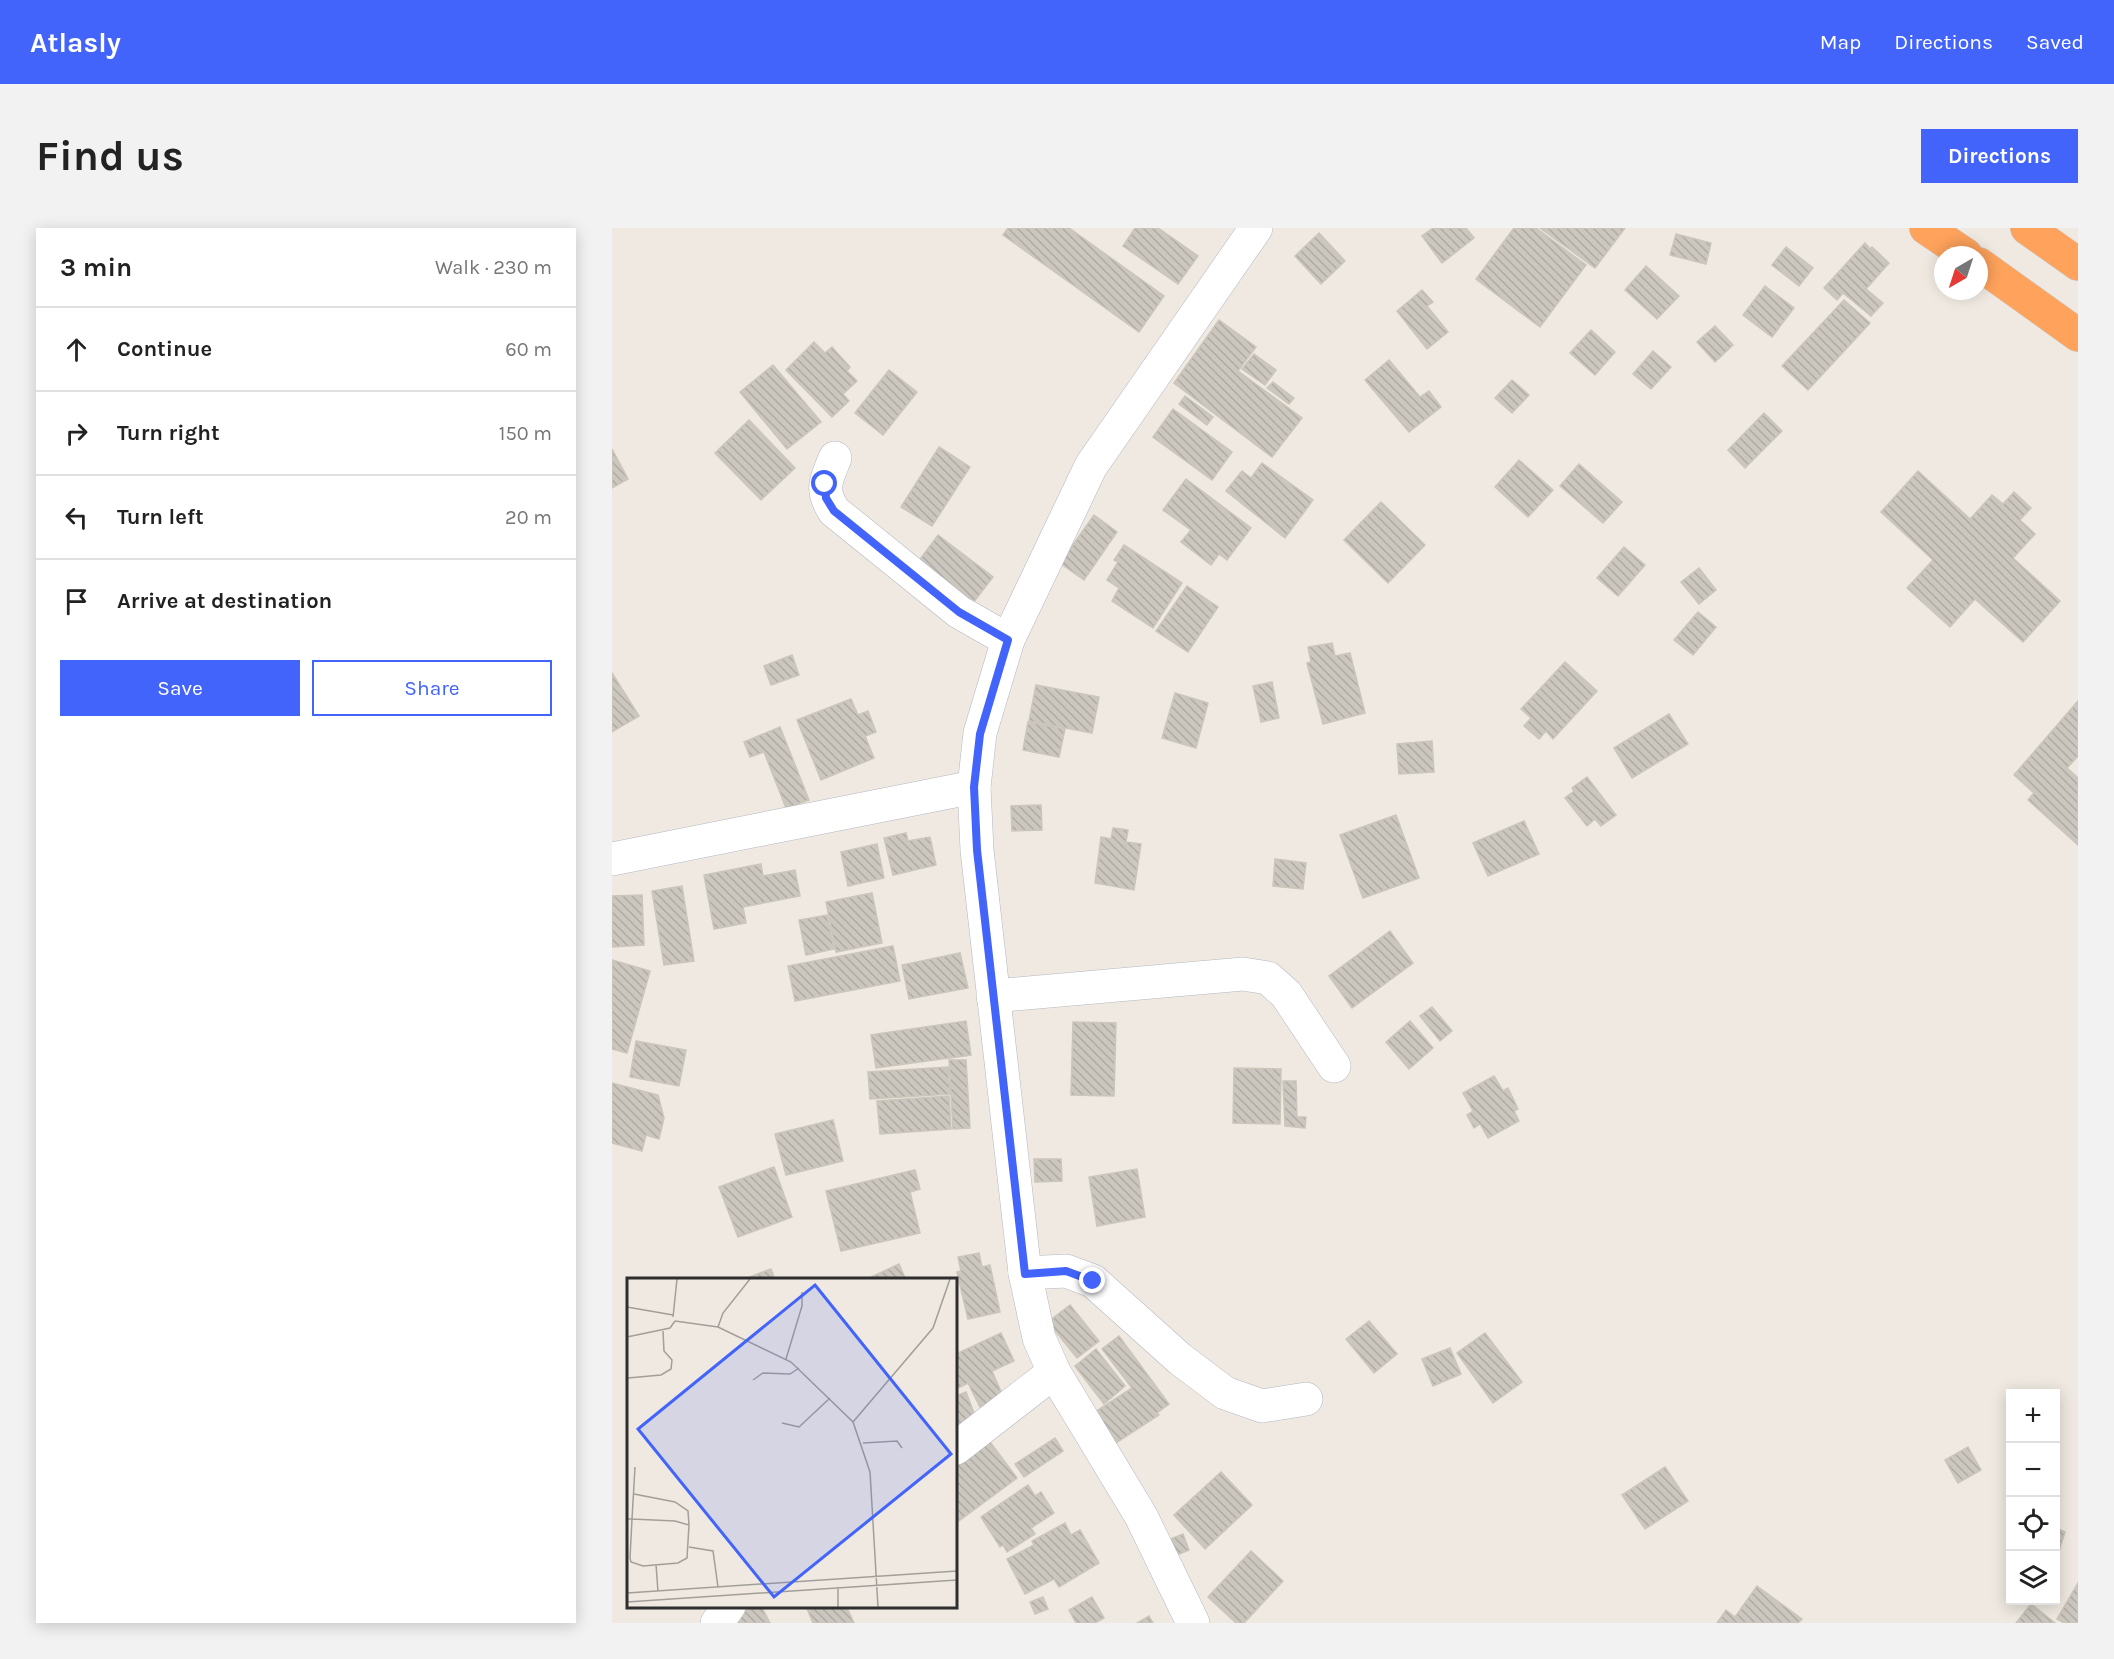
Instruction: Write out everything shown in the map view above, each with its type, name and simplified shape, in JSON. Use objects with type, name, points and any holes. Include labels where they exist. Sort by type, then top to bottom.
[{"type":"highway","points":[[1926,228],[1953,246]]},
{"type":"highway","points":[[2028,228],[2078,264]]},
{"type":"highway","points":[[1988,270],[2078,335]]},
{"type":"street","points":[[1193,1623],[1141,1516],[1054,1372],[1039,1338],[1025,1274],[977,850],[974,787],[980,734],[1008,640],[1091,466],[1256,228]]},
{"type":"street","points":[[835,458],[825,484],[826,498],[834,511],[959,612],[1008,640]]},
{"type":"street","points":[[612,859],[974,787]]},
{"type":"street","points":[[993,996],[1243,974],[1268,978],[1286,994],[1334,1066]]},
{"type":"street","points":[[1025,1274],[1066,1271],[1093,1281],[1180,1359],[1225,1393],[1262,1406],[1306,1399]]},
{"type":"street","points":[[957,1447],[1054,1372]]},
{"type":"street","points":[[717,1623],[728,1608]]},
{"type":"building","points":[[1008,228],[1069,228],[1164,296],[1139,332],[1003,235]]},
{"type":"building","points":[[1135,228],[1158,228],[1198,256],[1178,284],[1123,246]]},
{"type":"building","points":[[1433,228],[1466,228],[1474,238],[1442,263],[1422,236]]},
{"type":"building","points":[[1514,228],[1536,228],[1586,265],[1540,327],[1476,279]]},
{"type":"building","points":[[1540,228],[1625,228],[1595,268]]},
{"type":"building","points":[[1319,233],[1345,261],[1321,284],[1295,256]]},
{"type":"building","points":[[1676,234],[1711,243],[1706,264],[1670,255]]},
{"type":"building","points":[[1865,243],[1889,263],[1866,289],[1883,303],[1871,316],[1843,293],[1837,300],[1824,288]]},
{"type":"building","points":[[1786,247],[1813,268],[1799,286],[1772,265]]},
{"type":"building","points":[[1646,266],[1679,296],[1657,319],[1625,290]]},
{"type":"building","points":[[1765,286],[1794,308],[1772,337],[1743,315]]},
{"type":"building","points":[[1422,290],[1433,302],[1427,306],[1448,332],[1427,349],[1397,311]]},
{"type":"building","points":[[1844,300],[1870,323],[1808,390],[1782,366]]},
{"type":"building","points":[[1219,320],[1256,347],[1238,371],[1302,418],[1272,457],[1174,383]]},
{"type":"building","points":[[1715,326],[1733,345],[1715,362],[1697,342]]},
{"type":"building","points":[[1591,330],[1615,352],[1595,375],[1570,353]]},
{"type":"building","points":[[814,342],[825,353],[832,347],[850,367],[847,371],[857,381],[843,394],[849,401],[832,417],[786,370]]},
{"type":"building","points":[[1653,351],[1671,367],[1651,389],[1633,374]]},
{"type":"building","points":[[1254,354],[1276,370],[1265,385],[1242,369]]},
{"type":"building","points":[[1389,360],[1420,397],[1429,391],[1441,407],[1409,432],[1365,380]]},
{"type":"building","points":[[773,365],[821,422],[787,449],[740,392]]},
{"type":"building","points":[[889,370],[917,392],[883,435],[855,413]]},
{"type":"building","points":[[1512,380],[1529,395],[1512,413],[1495,398]]},
{"type":"building","points":[[1273,382],[1294,398],[1289,404],[1267,388]]},
{"type":"building","points":[[1185,396],[1213,417],[1207,425],[1179,404]]},
{"type":"building","points":[[1173,409],[1232,452],[1212,480],[1153,437]]},
{"type":"building","points":[[1764,413],[1782,431],[1745,468],[1728,450]]},
{"type":"building","points":[[749,420],[795,468],[761,500],[715,453]]},
{"type":"building","points":[[939,447],[970,467],[932,526],[901,507]]},
{"type":"building","points":[[612,449],[628,479],[612,488]]},
{"type":"building","points":[[1519,460],[1553,490],[1528,517],[1495,487]]},
{"type":"building","points":[[1262,463],[1313,500],[1285,538],[1226,491],[1242,471],[1251,478]]},
{"type":"building","points":[[1579,464],[1622,502],[1603,523],[1560,486]]},
{"type":"building","points":[[1918,471],[1970,519],[1992,495],[2003,504],[2014,492],[2031,508],[2020,520],[2035,534],[2013,558],[2060,601],[2023,642],[1975,599],[1950,627],[1907,588],[1933,560],[1881,512]]},
{"type":"building","points":[[1186,479],[1251,528],[1227,560],[1219,554],[1211,565],[1181,542],[1191,530],[1163,510]]},
{"type":"building","points":[[1381,502],[1425,545],[1388,583],[1344,540]]},
{"type":"building","points":[[1094,515],[1117,532],[1084,580],[1060,563]]},
{"type":"building","points":[[938,535],[993,577],[973,603],[918,562]]},
{"type":"building","points":[[1124,545],[1182,583],[1153,628],[1112,601],[1119,588],[1107,580],[1118,562],[1114,560]]},
{"type":"building","points":[[1624,547],[1645,565],[1618,596],[1597,578]]},
{"type":"building","points":[[1699,568],[1716,590],[1699,604],[1681,582]]},
{"type":"building","points":[[1187,586],[1218,607],[1188,652],[1156,631]]},
{"type":"building","points":[[1698,612],[1716,627],[1693,655],[1674,640]]},
{"type":"building","points":[[1332,643],[1335,656],[1350,653],[1365,713],[1323,724],[1307,663],[1311,662],[1308,647]]},
{"type":"building","points":[[792,655],[799,675],[771,685],[764,666]]},
{"type":"building","points":[[1565,662],[1597,691],[1553,739],[1546,731],[1539,739],[1524,726],[1531,718],[1521,709]]},
{"type":"building","points":[[612,673],[639,716],[612,732]]},
{"type":"building","points":[[1272,682],[1279,718],[1261,722],[1253,686]]},
{"type":"building","points":[[1036,685],[1099,697],[1092,733],[1029,721]]},
{"type":"building","points":[[1175,693],[1208,703],[1196,748],[1162,738]]},
{"type":"building","points":[[851,699],[858,715],[868,711],[876,732],[865,736],[874,758],[821,780],[797,720]]},
{"type":"building","points":[[2078,701],[2078,756],[2067,768],[2078,778],[2078,845],[2028,800],[2034,793],[2014,775]]},
{"type":"building","points":[[1669,714],[1688,744],[1632,778],[1614,748]]},
{"type":"building","points":[[1028,722],[1065,729],[1059,757],[1023,750]]},
{"type":"building","points":[[780,727],[809,800],[786,808],[764,752],[750,757],[744,742]]},
{"type":"building","points":[[1432,741],[1434,772],[1399,774],[1397,744]]},
{"type":"building","points":[[1587,777],[1616,815],[1601,826],[1595,819],[1587,826],[1565,798],[1574,791],[1572,788]]},
{"type":"building","points":[[1041,805],[1042,830],[1012,831],[1011,806]]},
{"type":"building","points":[[1396,815],[1419,878],[1363,898],[1340,835]]},
{"type":"building","points":[[1524,821],[1539,854],[1488,876],[1473,843]]},
{"type":"building","points":[[1113,828],[1128,830],[1126,842],[1141,844],[1134,890],[1095,883],[1101,837],[1111,839]]},
{"type":"building","points":[[906,833],[908,841],[930,837],[936,865],[893,875],[884,838]]},
{"type":"building","points":[[877,844],[884,878],[848,886],[841,852]]},
{"type":"building","points":[[1275,859],[1306,863],[1303,889],[1273,886]]},
{"type":"building","points":[[761,864],[763,876],[795,870],[800,896],[743,907],[746,923],[714,929],[704,875]]},
{"type":"building","points":[[682,886],[694,961],[664,965],[652,891]]},
{"type":"building","points":[[872,893],[882,943],[836,952],[826,902]]},
{"type":"building","points":[[642,895],[644,945],[612,947],[612,896]]},
{"type":"building","points":[[827,915],[834,949],[806,955],[799,920]]},
{"type":"building","points":[[1390,931],[1413,963],[1352,1008],[1329,976]]},
{"type":"building","points":[[893,946],[900,981],[795,1001],[788,966]]},
{"type":"building","points":[[960,953],[968,988],[909,999],[902,965]]},
{"type":"building","points":[[612,960],[650,971],[627,1053],[612,1049]]},
{"type":"building","points":[[1432,1007],[1452,1031],[1440,1041],[1420,1016]]},
{"type":"building","points":[[966,1021],[971,1055],[876,1068],[871,1035]]},
{"type":"building","points":[[1410,1021],[1433,1048],[1409,1069],[1386,1042]]},
{"type":"building","points":[[1073,1022],[1116,1023],[1114,1096],[1071,1095]]},
{"type":"building","points":[[636,1041],[686,1050],[679,1086],[630,1077]]},
{"type":"building","points":[[949,1060],[966,1060],[970,1128],[953,1129]]},
{"type":"building","points":[[948,1067],[950,1094],[870,1099],[868,1072]]},
{"type":"building","points":[[1234,1068],[1281,1069],[1280,1124],[1233,1123]]},
{"type":"building","points":[[1494,1076],[1503,1091],[1508,1088],[1518,1109],[1514,1111],[1519,1121],[1488,1138],[1480,1124],[1474,1128],[1467,1115],[1473,1111],[1463,1093]]},
{"type":"building","points":[[1283,1081],[1296,1081],[1297,1117],[1306,1117],[1305,1128],[1285,1126]]},
{"type":"building","points":[[612,1083],[658,1095],[664,1118],[659,1139],[646,1135],[642,1151],[612,1143]]},
{"type":"building","points":[[949,1096],[951,1129],[880,1134],[877,1101]]},
{"type":"building","points":[[833,1120],[843,1161],[786,1175],[775,1134]]},
{"type":"building","points":[[1034,1159],[1061,1159],[1062,1181],[1035,1182]]},
{"type":"building","points":[[774,1167],[792,1217],[738,1237],[719,1187]]},
{"type":"building","points":[[1137,1169],[1145,1217],[1097,1226],[1089,1177]]},
{"type":"building","points":[[915,1170],[920,1189],[910,1192],[920,1233],[841,1251],[826,1191]]},
{"type":"building","points":[[979,1253],[982,1267],[990,1265],[1000,1312],[968,1319],[957,1272],[961,1271],[958,1257]]},
{"type":"building","points":[[899,1264],[905,1278],[869,1278]]},
{"type":"building","points":[[771,1269],[774,1278],[747,1278]]},
{"type":"building","points":[[1070,1305],[1099,1341],[1077,1358],[1048,1322]]},
{"type":"building","points":[[1369,1321],[1397,1354],[1374,1373],[1346,1339]]},
{"type":"building","points":[[1001,1333],[1014,1361],[992,1371],[1003,1396],[980,1407],[968,1383],[957,1388],[957,1354]]},
{"type":"building","points":[[1485,1333],[1522,1382],[1493,1403],[1457,1353]]},
{"type":"building","points":[[1119,1336],[1169,1404],[1157,1413],[1159,1415],[1113,1445],[1092,1414],[1132,1388],[1102,1349]]},
{"type":"building","points":[[1450,1348],[1461,1374],[1433,1386],[1422,1359]]},
{"type":"building","points":[[1096,1349],[1125,1386],[1104,1404],[1075,1366]]},
{"type":"building","points":[[966,1392],[976,1418],[957,1426],[957,1396]]},
{"type":"building","points":[[1055,1438],[1063,1451],[1024,1477],[1015,1464]]},
{"type":"building","points":[[990,1442],[1017,1478],[957,1522],[957,1466]]},
{"type":"building","points":[[1968,1447],[1981,1470],[1958,1483],[1945,1460]]},
{"type":"building","points":[[1665,1467],[1688,1501],[1645,1529],[1622,1495]]},
{"type":"building","points":[[1221,1472],[1252,1505],[1205,1549],[1174,1515]]},
{"type":"building","points":[[1028,1485],[1035,1496],[1041,1492],[1054,1513],[1031,1528],[1035,1534],[1007,1552],[1003,1545],[1000,1547],[981,1517]]},
{"type":"building","points":[[1065,1523],[1071,1535],[1080,1530],[1099,1563],[1059,1587],[1054,1579],[1025,1594],[1007,1559],[1034,1545],[1032,1541]]},
{"type":"building","points":[[2060,1530],[2065,1532],[2060,1548]]},
{"type":"building","points":[[1183,1534],[1189,1550],[1167,1559],[1161,1543]]},
{"type":"building","points":[[1251,1551],[1283,1581],[1244,1623],[1236,1623],[1208,1597]]},
{"type":"building","points":[[2078,1583],[2078,1623],[2064,1623],[2057,1619]]},
{"type":"building","points":[[1757,1586],[1802,1619],[1798,1623],[1717,1623],[1726,1610],[1735,1617]]},
{"type":"building","points":[[1043,1597],[1048,1609],[1035,1614],[1030,1602]]},
{"type":"building","points":[[1092,1597],[1104,1618],[1095,1623],[1076,1623],[1069,1610]]},
{"type":"building","points":[[2032,1605],[2055,1623],[2016,1623]]},
{"type":"building","points":[[751,1608],[762,1608],[770,1623],[732,1623],[730,1620]]},
{"type":"building","points":[[807,1608],[847,1608],[854,1623],[813,1623]]},
{"type":"building","points":[[1149,1616],[1153,1623],[1137,1623]]},
{"type":"route","points":[[825,484],[826,498],[834,511],[959,612],[1008,640],[980,734],[974,787],[977,850],[1025,1274],[1066,1271],[1093,1281]]}]
